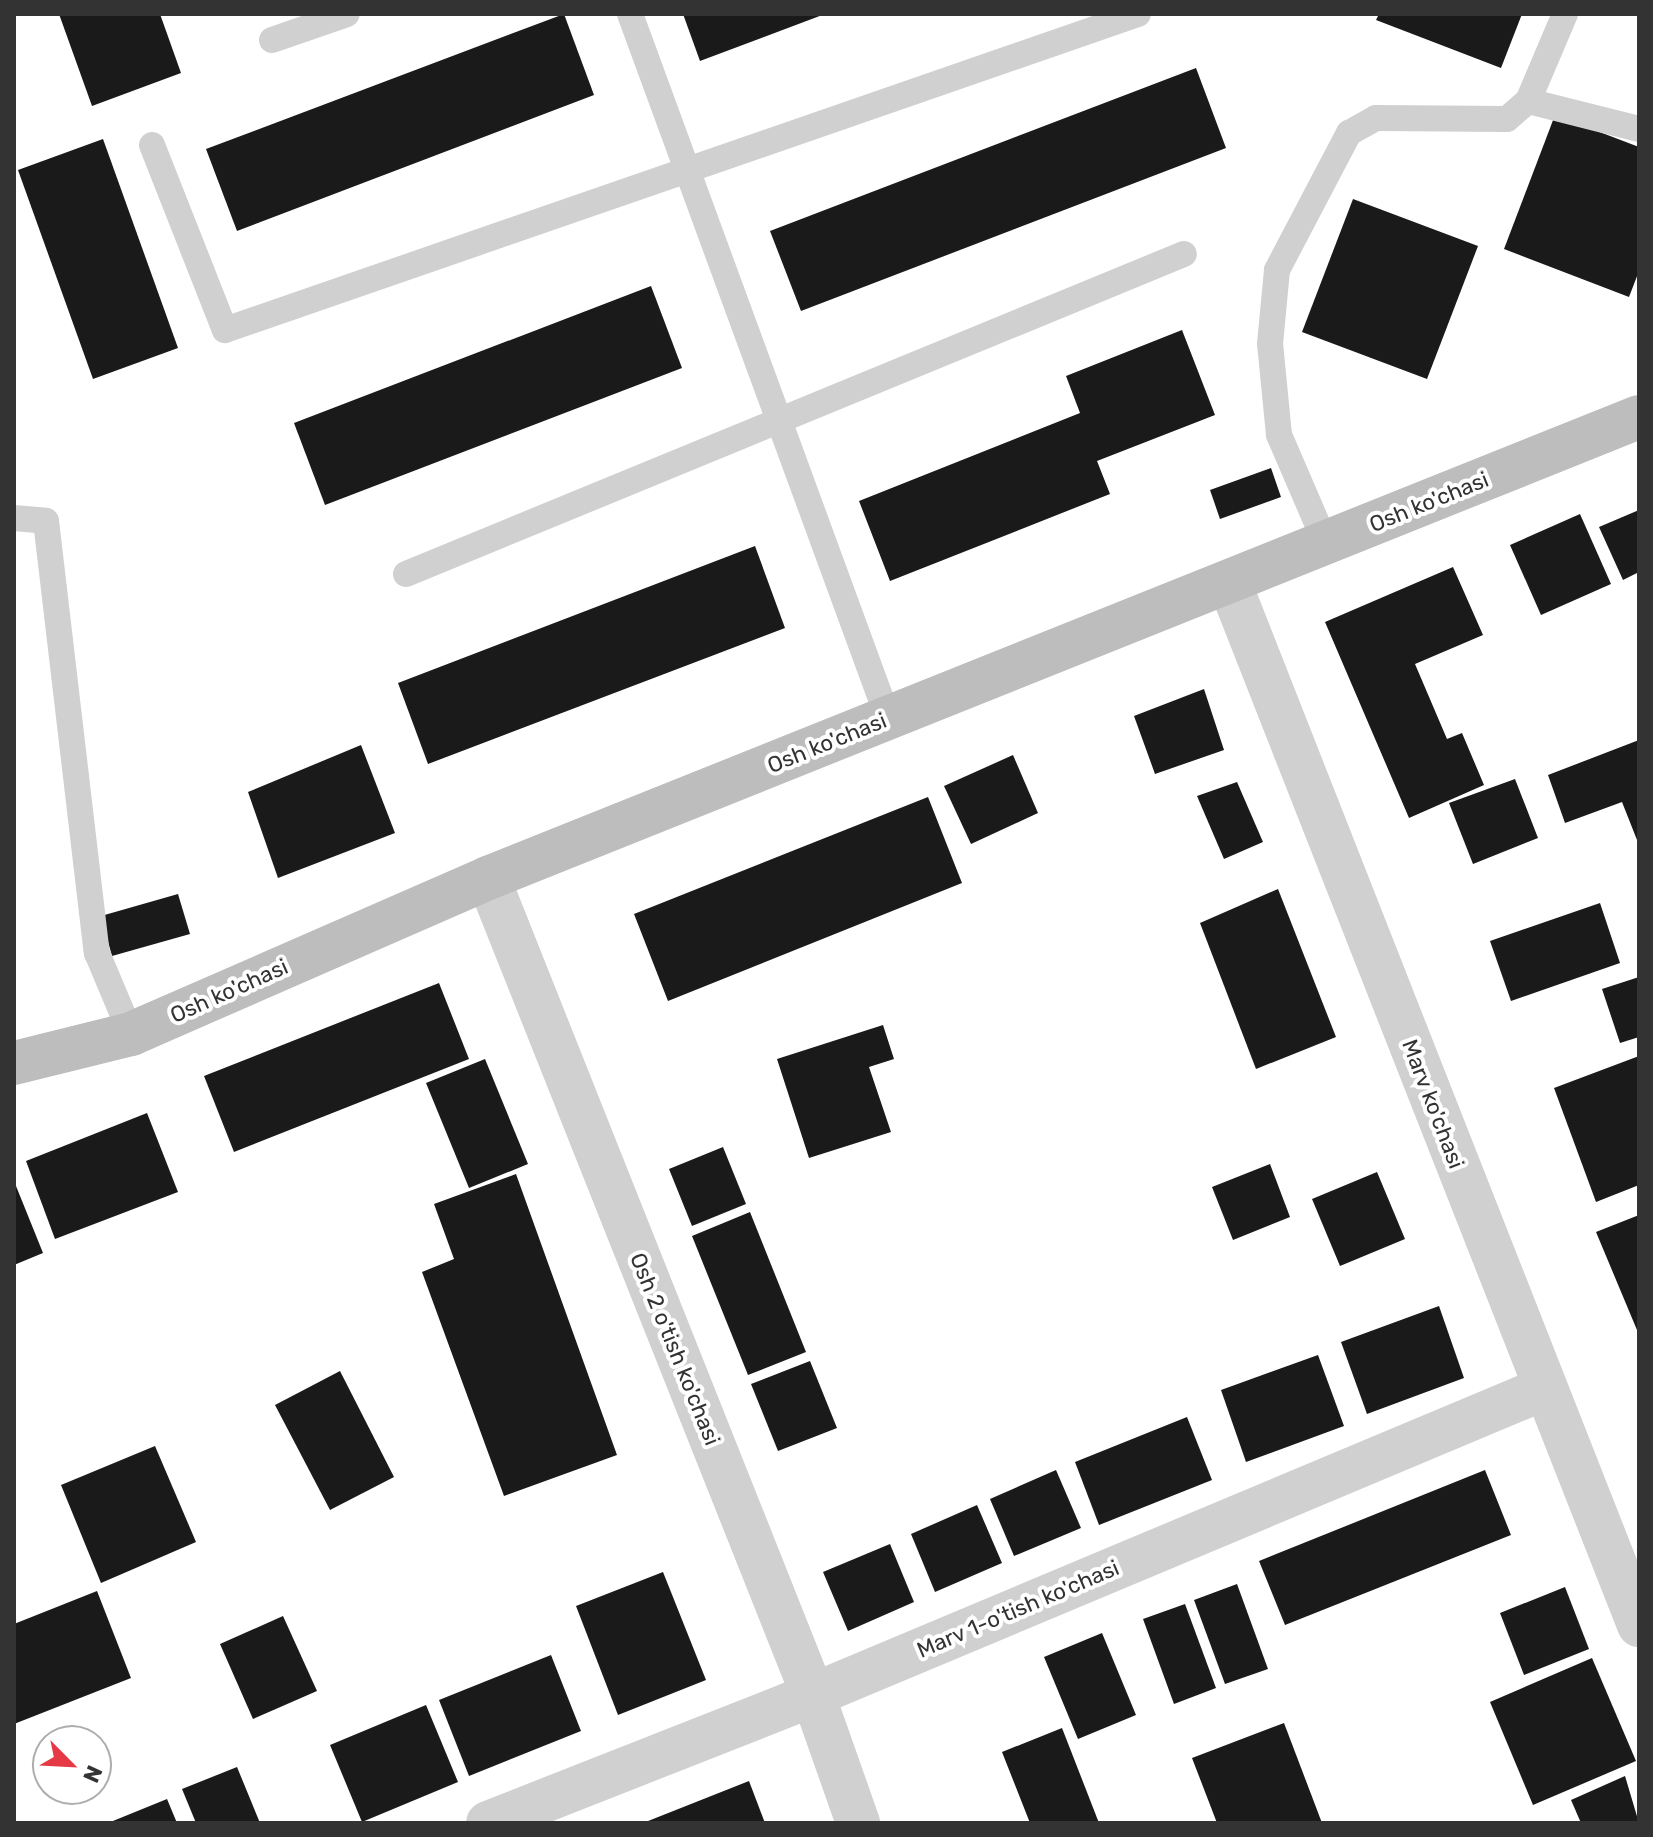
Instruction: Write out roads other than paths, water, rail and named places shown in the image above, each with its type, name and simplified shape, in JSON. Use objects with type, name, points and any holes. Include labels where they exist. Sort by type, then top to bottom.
[{"type":"street","name":"Osh ko'chasi","points":[[14,1063],[131,1034],[488,878],[1639,417]]},
{"type":"street","name":"Marv ko'chasi","points":[[1229,582],[1639,1625]]},
{"type":"street","name":"Osh 2 o'tish ko'chasi","points":[[488,878],[813,1695],[858,1823]]},
{"type":"street","name":"Marv 1-o'tish ko'chasi","points":[[488,1823],[813,1695],[1545,1388]]},
{"type":"lane","points":[[272,40],[347,14]]},
{"type":"lane","points":[[630,14],[888,718]]},
{"type":"lane","points":[[152,145],[225,330],[1138,14]]},
{"type":"lane","points":[[1326,544],[1279,435],[1270,344],[1277,270],[1349,133],[1376,118],[1507,119],[1528,101],[1565,14]]},
{"type":"lane","points":[[1528,101],[1639,129]]},
{"type":"lane","points":[[406,574],[1184,254]]},
{"type":"lane","points":[[14,518],[46,521],[97,953],[131,1034]]}]
